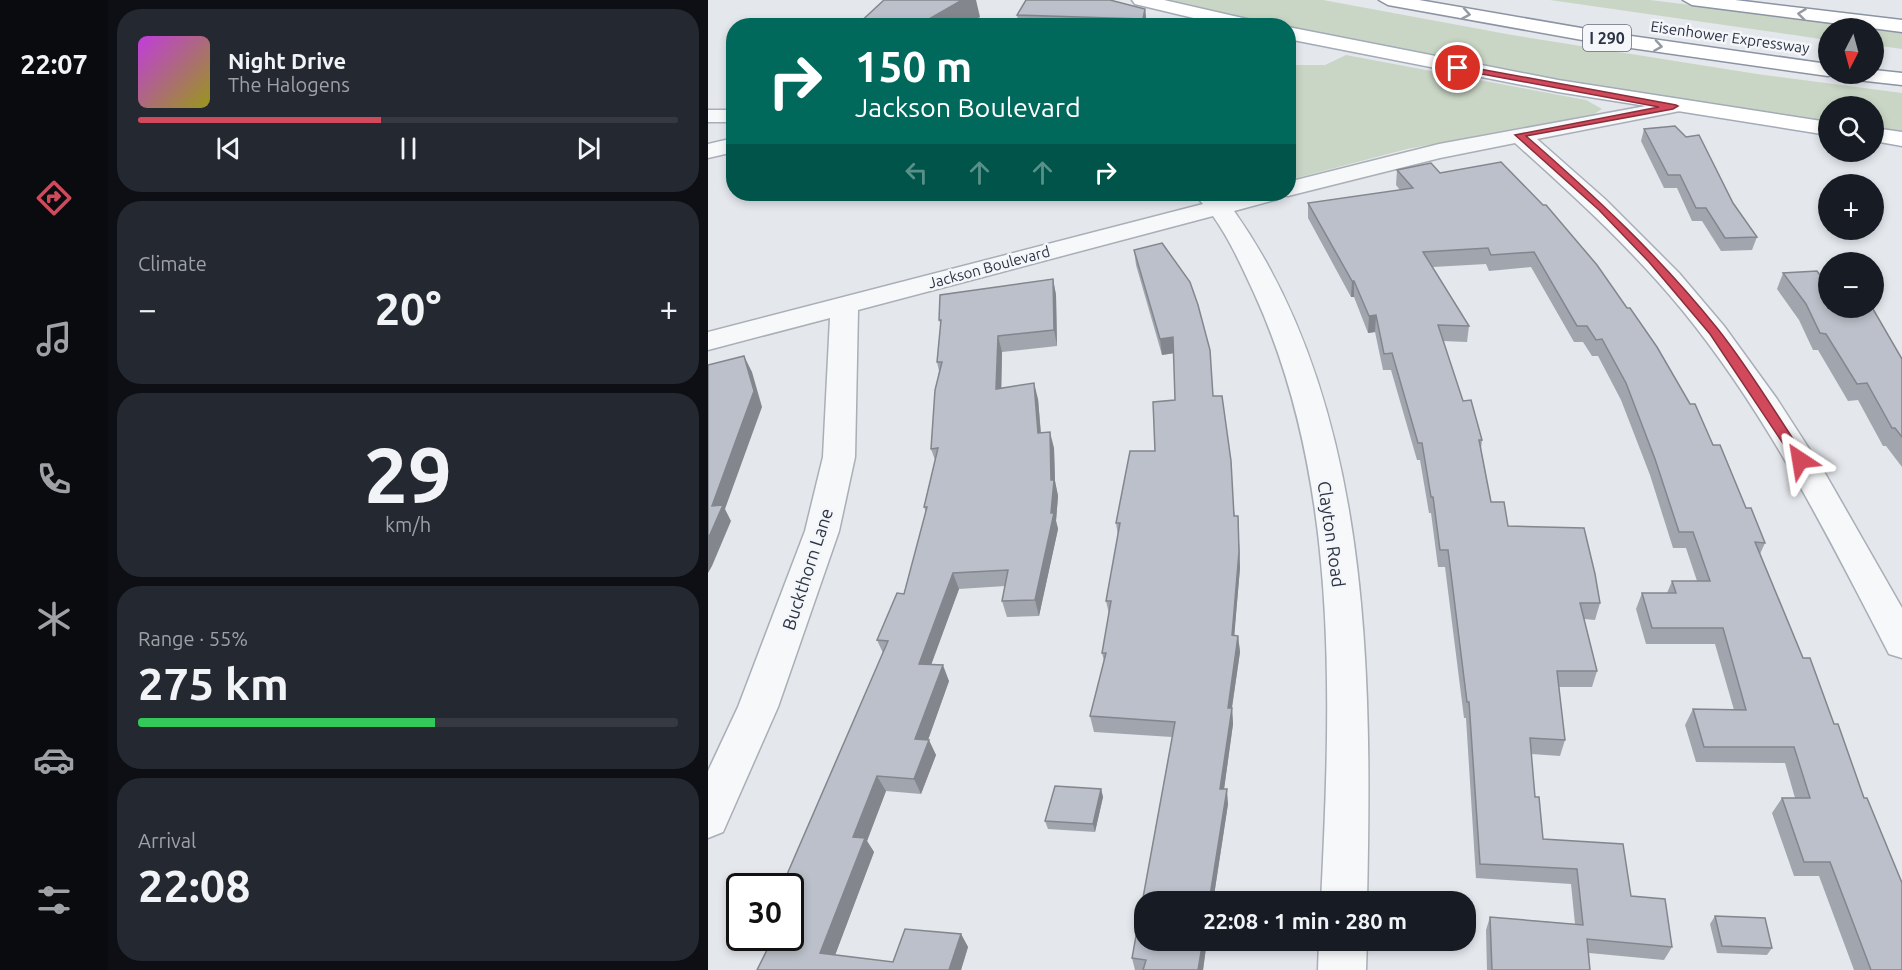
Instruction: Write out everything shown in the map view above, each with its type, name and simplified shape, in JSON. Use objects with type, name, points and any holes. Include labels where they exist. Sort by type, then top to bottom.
[{"type":"main road","points":[[1142,0],[1218,18]]},
{"type":"main road","name":"Eisenhower Expressway","points":[[1388,0],[1610,39],[1818,69]]},
{"type":"main road","name":"I 290","points":[[1489,0],[1568,13]]},
{"type":"main road","points":[[1692,0],[1902,26]]},
{"type":"main road","points":[[1296,35],[1487,73],[1673,106],[1818,128]]},
{"type":"main road","points":[[1884,77],[1902,79]]},
{"type":"main road","points":[[1884,136],[1902,139]]},
{"type":"street","points":[[1296,187],[1439,151],[1673,106]]},
{"type":"street","points":[[708,116],[726,116]]},
{"type":"street","points":[[1519,135],[1603,208],[1652,260],[1714,332],[1813,480],[1902,643]]},
{"type":"street","points":[[708,151],[726,147]]},
{"type":"street","name":"Jackson Boulevard","points":[[708,341],[844,305],[1210,201]]},
{"type":"street","name":"Clayton Road","points":[[1215,201],[1275,305],[1305,389],[1320,448],[1338,561],[1345,656],[1348,769],[1344,891]]},
{"type":"street","name":"Buckthorn Lane","points":[[708,818],[758,707],[822,531],[839,457],[844,305]]},
{"type":"street","points":[[1342,970],[1343,951]]},
{"type":"green space","points":[[1167,0],[1323,0],[1512,35],[1818,82],[1818,84],[1902,93],[1902,132],[1884,130],[1884,96],[1818,96],[1818,120],[1545,78],[1296,29],[1296,18],[1245,18]]},
{"type":"green space","points":[[1550,0],[1650,0],[1818,21],[1818,39]]},
{"type":"green space","points":[[1884,29],[1902,31],[1902,49],[1884,46]]},
{"type":"green space","points":[[1346,55],[1586,100],[1602,109],[1594,114],[1407,149],[1296,178],[1296,65],[1325,65]]},
{"type":"building","points":[[884,0],[962,0],[931,18],[865,18]]},
{"type":"building","points":[[1026,0],[1110,0],[1145,9],[1143,18],[1017,15]]},
{"type":"building","points":[[1675,126],[1686,137],[1699,135],[1733,203],[1757,237],[1725,238],[1706,208],[1696,208],[1680,175],[1668,175],[1644,129]]},
{"type":"building","points":[[1501,162],[1543,205],[1546,205],[1597,265],[1657,347],[1690,404],[1695,404],[1713,445],[1720,445],[1746,508],[1751,508],[1765,543],[1755,542],[1803,658],[1810,658],[1834,724],[1838,724],[1864,798],[1867,798],[1902,883],[1902,970],[1871,970],[1830,862],[1804,862],[1782,798],[1810,798],[1794,747],[1704,747],[1693,709],[1746,710],[1723,628],[1652,628],[1642,593],[1676,593],[1672,581],[1710,581],[1693,532],[1679,532],[1655,459],[1626,383],[1602,339],[1596,340],[1587,326],[1577,326],[1534,252],[1491,255],[1488,248],[1423,252],[1469,326],[1438,325],[1463,401],[1471,400],[1482,440],[1479,440],[1491,502],[1504,502],[1508,526],[1584,528],[1600,603],[1580,603],[1597,671],[1557,671],[1565,740],[1530,738],[1535,797],[1539,797],[1543,839],[1623,844],[1631,896],[1665,899],[1672,947],[1587,939],[1590,970],[1492,970],[1490,917],[1583,925],[1577,869],[1480,864],[1469,702],[1467,702],[1448,550],[1440,550],[1433,497],[1431,497],[1422,443],[1418,443],[1392,353],[1384,354],[1376,315],[1369,316],[1354,281],[1308,203],[1413,188],[1397,170],[1431,163],[1440,173]]},
{"type":"building","points":[[1162,243],[1190,282],[1210,350],[1213,396],[1222,396],[1231,461],[1234,516],[1238,516],[1239,552],[1232,635],[1238,636],[1228,708],[1232,708],[1220,789],[1227,789],[1211,891],[1144,891],[1175,722],[1090,716],[1106,653],[1102,653],[1111,601],[1106,601],[1120,523],[1116,523],[1130,451],[1155,451],[1153,402],[1175,400],[1173,337],[1160,339],[1134,250]]},
{"type":"building","points":[[1817,271],[1818,318],[1878,318],[1902,359],[1902,437],[1895,428],[1892,428],[1867,383],[1857,384],[1826,334],[1820,333],[1806,304],[1783,273]]},
{"type":"building","points":[[1053,279],[1054,330],[998,336],[996,389],[1034,383],[1038,433],[1050,432],[1051,480],[1054,480],[1051,513],[1054,513],[1035,600],[1002,601],[1008,570],[953,573],[919,664],[943,665],[915,739],[929,740],[914,779],[877,776],[853,837],[865,838],[820,953],[893,962],[905,929],[961,934],[949,970],[757,970],[766,951],[804,951],[804,873],[788,873],[888,641],[877,640],[897,593],[904,594],[927,507],[924,507],[938,448],[931,449],[935,390],[942,362],[937,362],[941,320],[939,320],[940,295]]},
{"type":"building","points":[[744,356],[754,391],[712,506],[723,505],[708,539],[708,365]]},
{"type":"building","points":[[1055,786],[1101,789],[1093,824],[1045,821]]},
{"type":"building","points":[[1715,916],[1765,918],[1772,948],[1722,946]]},
{"type":"building","points":[[1134,947],[1134,951],[1201,951],[1198,970],[1143,970],[1146,960],[1132,958]]},
{"type":"route","points":[[1458,68],[1673,106],[1519,135],[1603,208],[1652,260],[1714,332],[1800,460]]}]
